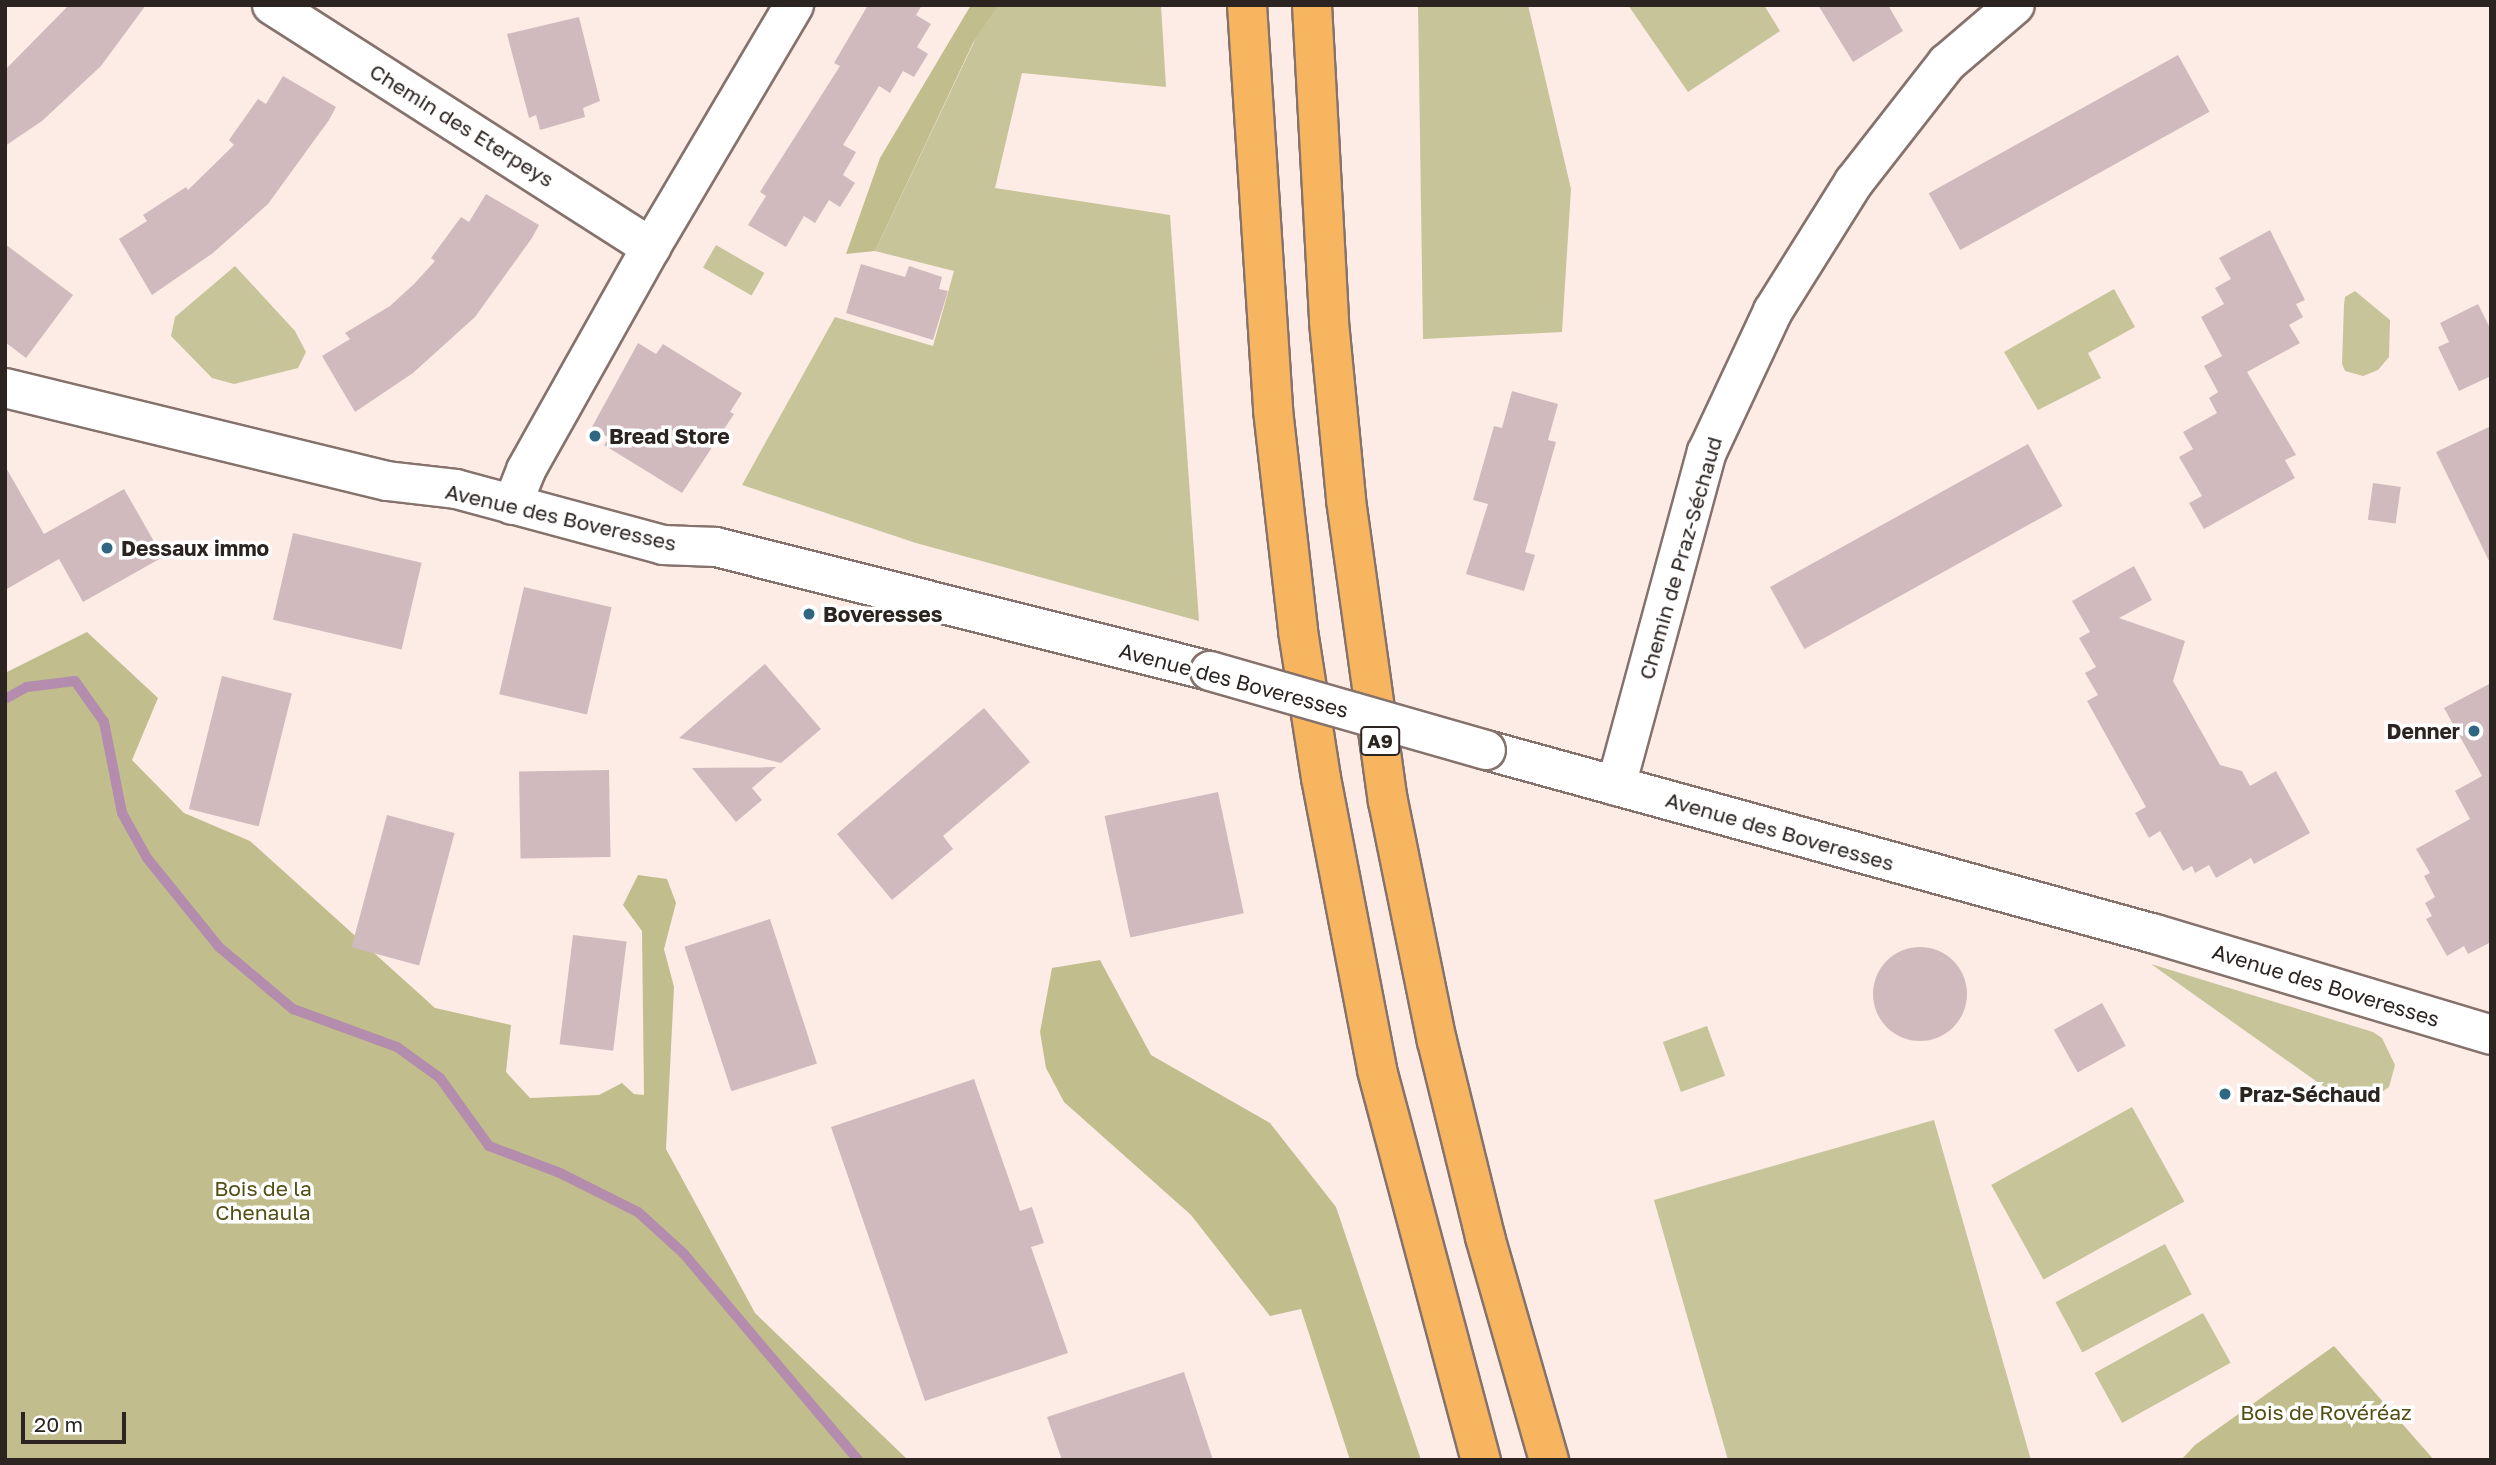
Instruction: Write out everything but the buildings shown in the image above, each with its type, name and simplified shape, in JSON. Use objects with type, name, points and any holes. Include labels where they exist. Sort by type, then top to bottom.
[{"type":"highway","points":[[1247,5],[1273,410],[1298,631],[1321,778],[1377,1070],[1481,1460]]},
{"type":"highway","name":"A9","points":[[1312,5],[1333,363],[1346,500],[1388,800],[1437,1041],[1485,1237],[1549,1460]]},
{"type":"street","name":"Chemin des Eterpeys","points":[[272,5],[651,247]]},
{"type":"street","points":[[512,505],[526,470],[651,247],[794,5]]},
{"type":"street","name":"Chemin de Praz-Séchaud","points":[[1616,786],[1707,452],[1773,311],[1854,182],[1947,63],[2015,5]]},
{"type":"street","name":"Avenue des Boveresses","points":[[5,388],[387,481],[456,489],[663,545],[716,547],[1209,671],[2142,930],[2491,1035]]},
{"type":"shaded area","points":[[997,5],[1161,5],[1166,87],[1022,73],[995,188],[1170,215],[1199,621],[916,543],[742,485],[835,317],[933,346],[954,271],[875,251],[976,38]]},
{"type":"shaded area","points":[[1418,5],[1528,5],[1571,189],[1562,332],[1423,339]]},
{"type":"shaded area","points":[[1628,5],[1764,5],[1780,31],[1688,92]]},
{"type":"shaded area","points":[[716,245],[764,273],[751,296],[703,268]]},
{"type":"shaded area","points":[[235,266],[295,331],[306,352],[298,368],[234,384],[212,378],[171,336],[175,317]]},
{"type":"shaded area","points":[[2114,289],[2135,327],[2088,353],[2101,378],[2038,410],[2004,352]]},
{"type":"shaded area","points":[[2355,291],[2390,320],[2389,357],[2378,370],[2363,376],[2345,371],[2342,364],[2345,297]]},
{"type":"shaded area","points":[[2151,964],[2373,1032],[2382,1038],[2395,1065],[2389,1087],[2368,1102],[2344,1101]]},
{"type":"shaded area","points":[[1707,1026],[1725,1076],[1681,1092],[1663,1042]]},
{"type":"shaded area","points":[[2132,1107],[2184,1201],[2044,1280],[1991,1185]]},
{"type":"shaded area","points":[[1934,1120],[2031,1460],[1728,1460],[1654,1200]]},
{"type":"shaded area","points":[[2165,1244],[2192,1294],[2082,1353],[2056,1302]]},
{"type":"shaded area","points":[[2203,1313],[2231,1363],[2122,1423],[2095,1373]]},
{"type":"green space","points":[[971,5],[998,5],[973,43],[875,251],[846,254],[880,158]]},
{"type":"green space","name":"Bois de la Chenaula","points":[[87,632],[158,698],[132,760],[184,813],[250,841],[435,1008],[511,1025],[506,1072],[530,1098],[599,1095],[622,1083],[634,1094],[644,1095],[642,931],[623,905],[638,875],[667,879],[676,903],[664,949],[674,987],[666,1149],[755,1313],[908,1460],[5,1460],[5,673]]},
{"type":"green space","points":[[1100,960],[1151,1055],[1270,1123],[1336,1207],[1421,1460],[1350,1460],[1301,1309],[1270,1316],[1191,1215],[1064,1102],[1046,1068],[1040,1032],[1052,968]]},
{"type":"green space","name":"Bois de Rovéréaz","points":[[2334,1346],[2434,1460],[2181,1460],[2195,1445]]},
{"type":"waterway","points":[[5,699],[27,687],[75,681],[104,722],[122,813],[147,858],[219,947],[293,1009],[397,1047],[440,1078],[489,1146],[560,1173],[638,1212],[684,1254],[858,1460]]},
{"type":"place","name":"Bread Store","points":[[595,436]]},
{"type":"place","name":"Dessaux immo","points":[[107,548]]},
{"type":"place","name":"Boveresses","points":[[809,614]]},
{"type":"place","name":"Denner","points":[[2474,731]]},
{"type":"place","name":"Praz-Séchaud","points":[[2225,1094]]}]
